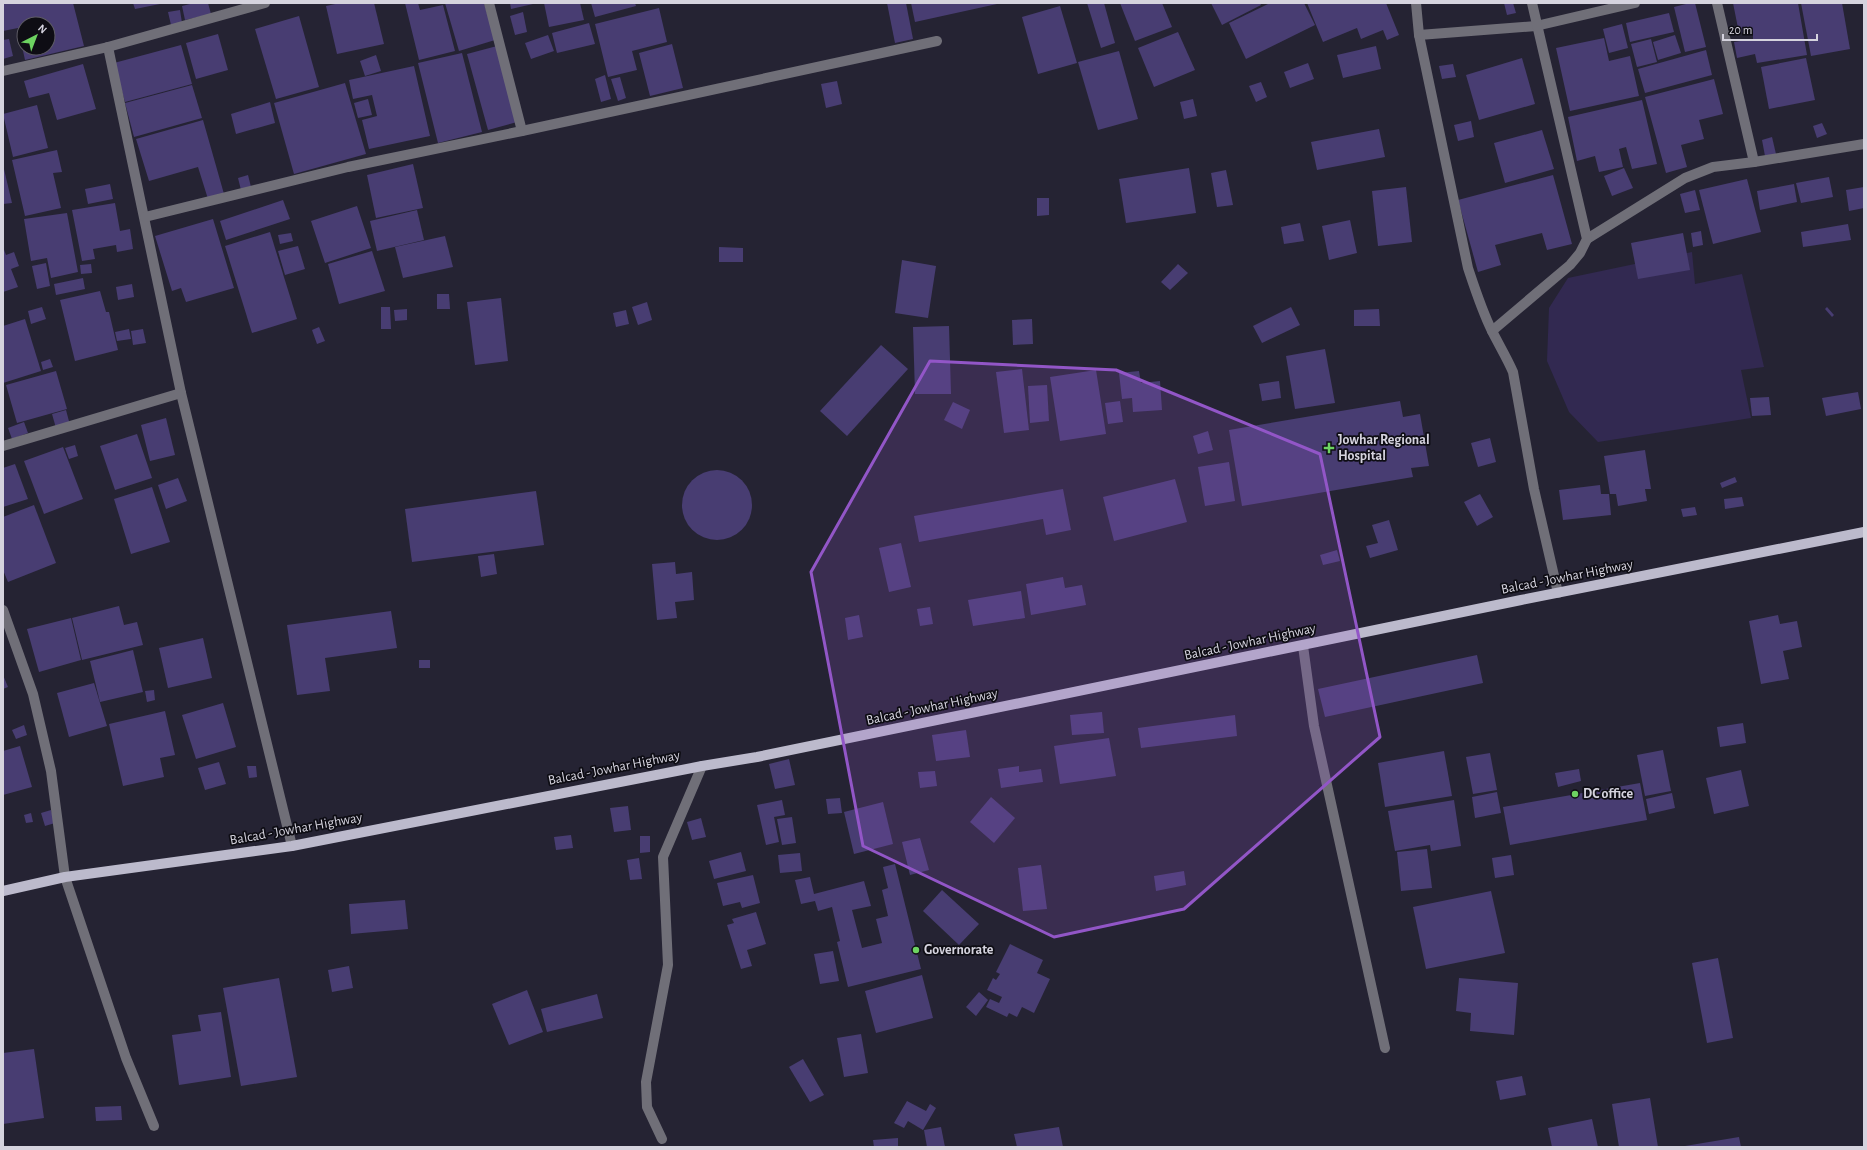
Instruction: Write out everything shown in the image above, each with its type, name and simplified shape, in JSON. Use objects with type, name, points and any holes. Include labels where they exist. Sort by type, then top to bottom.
[{"type":"main road","name":"Balcad - Jowhar Highway","points":[[3,891],[65,877],[292,846],[702,766],[757,757],[1864,532]]},
{"type":"street","points":[[489,3],[522,131]]},
{"type":"street","points":[[1416,3],[1419,36],[1468,268],[1477,297],[1513,372],[1534,489],[1558,593]]},
{"type":"street","points":[[1532,3],[1536,26],[1587,239]]},
{"type":"street","points":[[1419,36],[1536,26],[1636,3]]},
{"type":"street","points":[[1717,3],[1754,162]]},
{"type":"street","points":[[3,71],[108,47],[259,4]]},
{"type":"street","points":[[145,217],[348,167],[937,41]]},
{"type":"street","points":[[108,47],[181,393],[292,846]]},
{"type":"street","points":[[1492,331],[1570,265],[1580,253],[1587,239],[1685,178],[1713,167],[1754,162],[1864,144]]},
{"type":"street","points":[[3,446],[181,393]]},
{"type":"street","points":[[3,610],[33,694],[51,771],[65,877],[124,1052],[154,1126]]},
{"type":"street","points":[[1302,646],[1314,726],[1385,1048]]},
{"type":"street","points":[[662,1139],[647,1107],[646,1082],[668,965],[663,857],[702,766]]},
{"type":"highlighted area","points":[[930,361],[1116,370],[1320,454],[1380,737],[1184,909],[1054,937],[863,846],[811,572]]},
{"type":"shaded area","points":[[1692,252],[1695,284],[1742,274],[1764,367],[1741,370],[1751,418],[1598,442],[1569,412],[1547,361],[1549,308],[1568,278]]},
{"type":"building","points":[[3,3],[73,3],[84,46],[56,53],[56,16],[16,16],[16,28],[3,31]]},
{"type":"building","points":[[133,3],[160,3],[160,4],[135,9]]},
{"type":"building","points":[[194,3],[208,3],[211,14],[185,20],[182,6]]},
{"type":"building","points":[[340,3],[374,3],[384,44],[337,54],[326,6]]},
{"type":"building","points":[[405,3],[418,3],[420,10],[443,5],[455,51],[419,60]]},
{"type":"building","points":[[445,3],[484,3],[495,40],[459,51]]},
{"type":"building","points":[[510,3],[533,3],[533,4],[511,9]]},
{"type":"building","points":[[544,3],[580,3],[584,20],[549,27]]},
{"type":"building","points":[[591,3],[635,3],[636,6],[595,17]]},
{"type":"building","points":[[887,3],[906,3],[913,39],[895,43]]},
{"type":"building","points":[[911,3],[997,3],[997,4],[915,22]]},
{"type":"building","points":[[1087,3],[1104,3],[1115,43],[1101,48]]},
{"type":"building","points":[[1120,3],[1162,3],[1172,27],[1135,41]]},
{"type":"building","points":[[1211,3],[1260,3],[1261,5],[1222,25]]},
{"type":"building","points":[[1270,3],[1304,3],[1315,25],[1246,59],[1229,23]]},
{"type":"building","points":[[1307,3],[1386,3],[1399,35],[1387,40],[1383,30],[1361,39],[1357,28],[1323,42]]},
{"type":"building","points":[[1504,3],[1513,3],[1516,13],[1507,15]]},
{"type":"building","points":[[1695,3],[1706,47],[1685,52],[1674,7]]},
{"type":"building","points":[[1733,3],[1798,3],[1807,55],[1757,63],[1755,54],[1737,58],[1734,42],[1753,39],[1753,31],[1739,33]]},
{"type":"building","points":[[1801,3],[1842,3],[1850,49],[1811,56]]},
{"type":"building","points":[[1060,6],[1077,63],[1038,74],[1022,17]]},
{"type":"building","points":[[659,8],[667,42],[632,51],[637,70],[608,77],[595,24]]},
{"type":"building","points":[[180,10],[182,23],[171,25],[168,12]]},
{"type":"building","points":[[523,12],[527,32],[515,35],[510,16]]},
{"type":"building","points":[[1669,13],[1674,32],[1630,42],[1626,23]]},
{"type":"building","points":[[299,16],[319,87],[276,99],[255,29]]},
{"type":"building","points":[[589,23],[595,44],[557,53],[552,33]]},
{"type":"building","points":[[1622,24],[1628,48],[1609,53],[1603,29]]},
{"type":"building","points":[[1178,32],[1195,70],[1154,87],[1138,48]]},
{"type":"building","points":[[218,34],[228,70],[196,79],[186,43]]},
{"type":"building","points":[[548,35],[554,51],[531,59],[525,43]]},
{"type":"building","points":[[1675,35],[1681,53],[1658,60],[1653,42]]},
{"type":"building","points":[[1604,38],[1609,61],[1630,56],[1639,96],[1570,111],[1556,48]]},
{"type":"building","points":[[9,39],[13,56],[3,59],[3,40]]},
{"type":"building","points":[[1651,39],[1657,62],[1637,67],[1631,44]]},
{"type":"building","points":[[672,44],[683,88],[650,96],[639,53]]},
{"type":"building","points":[[181,45],[192,84],[125,102],[114,63]]},
{"type":"building","points":[[497,46],[517,122],[488,130],[467,54]]},
{"type":"building","points":[[1376,46],[1381,69],[1343,78],[1337,55]]},
{"type":"building","points":[[1706,50],[1712,75],[1645,93],[1638,69]]},
{"type":"building","points":[[1119,51],[1138,119],[1098,130],[1078,62]]},
{"type":"building","points":[[462,53],[482,132],[438,143],[418,63]]},
{"type":"building","points":[[376,55],[381,71],[365,76],[360,61]]},
{"type":"building","points":[[24,56],[42,56],[25,60]]},
{"type":"building","points":[[1522,58],[1535,104],[1479,120],[1466,75]]},
{"type":"building","points":[[1806,58],[1815,100],[1769,109],[1761,67]]},
{"type":"building","points":[[1308,63],[1314,79],[1290,88],[1284,72]]},
{"type":"building","points":[[83,64],[96,109],[57,120],[49,93],[29,98],[24,81]]},
{"type":"building","points":[[1453,64],[1456,77],[1442,79],[1439,66]]},
{"type":"building","points":[[414,66],[430,136],[369,149],[362,120],[377,116],[372,95],[353,99],[349,80]]},
{"type":"building","points":[[605,75],[611,99],[601,102],[595,79]]},
{"type":"building","points":[[620,77],[626,98],[618,101],[611,79]]},
{"type":"building","points":[[1714,79],[1723,114],[1699,120],[1704,139],[1681,145],[1687,167],[1666,173],[1645,97]]},
{"type":"building","points":[[837,81],[842,104],[826,108],[821,84]]},
{"type":"building","points":[[1261,82],[1267,97],[1256,102],[1249,86]]},
{"type":"building","points":[[345,83],[366,154],[294,174],[274,103]]},
{"type":"building","points":[[192,85],[202,118],[134,137],[125,103]]},
{"type":"building","points":[[368,99],[372,115],[358,118],[354,103]]},
{"type":"building","points":[[1193,99],[1197,116],[1184,119],[1180,102]]},
{"type":"building","points":[[1642,100],[1657,164],[1632,169],[1626,147],[1619,149],[1623,167],[1599,172],[1595,156],[1577,161],[1568,117]]},
{"type":"building","points":[[270,102],[275,123],[236,134],[231,114]]},
{"type":"building","points":[[37,105],[48,148],[13,157],[3,114]]},
{"type":"building","points":[[203,120],[224,194],[208,199],[198,167],[149,181],[136,139]]},
{"type":"building","points":[[1471,121],[1474,137],[1458,141],[1454,125]]},
{"type":"building","points":[[1822,123],[1827,134],[1817,138],[1813,126]]},
{"type":"building","points":[[1379,129],[1385,157],[1317,170],[1311,142]]},
{"type":"building","points":[[1542,130],[1554,169],[1505,183],[1494,143]]},
{"type":"building","points":[[1772,137],[1776,154],[1765,156],[1762,140]]},
{"type":"building","points":[[57,150],[62,172],[53,173],[61,208],[25,216],[12,160]]},
{"type":"building","points":[[413,164],[423,208],[376,218],[367,175]]},
{"type":"building","points":[[3,165],[12,203],[3,204]]},
{"type":"building","points":[[1189,168],[1196,213],[1126,223],[1119,179]]},
{"type":"building","points":[[1624,168],[1633,188],[1612,196],[1604,176]]},
{"type":"building","points":[[1226,170],[1233,205],[1217,207],[1211,173]]},
{"type":"building","points":[[248,175],[251,187],[241,190],[238,178]]},
{"type":"building","points":[[1553,175],[1572,244],[1547,250],[1542,233],[1495,245],[1501,265],[1478,272],[1458,200]]},
{"type":"building","points":[[1829,177],[1833,197],[1801,203],[1796,183]]},
{"type":"building","points":[[1747,179],[1761,232],[1713,244],[1699,190]]},
{"type":"building","points":[[110,184],[113,199],[88,204],[85,189]]},
{"type":"building","points":[[1794,184],[1797,202],[1760,210],[1757,191]]},
{"type":"building","points":[[1406,187],[1412,242],[1378,246],[1372,191]]},
{"type":"building","points":[[1864,187],[1864,208],[1849,211],[1846,190]]},
{"type":"building","points":[[1695,190],[1700,210],[1685,213],[1680,194]]},
{"type":"building","points":[[1037,198],[1049,198],[1049,215],[1037,216]]},
{"type":"building","points":[[283,200],[290,219],[226,240],[220,221]]},
{"type":"building","points":[[115,203],[120,231],[130,229],[133,249],[117,252],[116,245],[93,249],[95,259],[82,261],[72,210]]},
{"type":"building","points":[[357,206],[371,248],[325,263],[311,221]]},
{"type":"building","points":[[417,210],[424,240],[377,251],[370,221]]},
{"type":"building","points":[[67,213],[78,272],[51,278],[47,258],[31,261],[24,219]]},
{"type":"building","points":[[213,219],[234,288],[186,302],[181,288],[172,291],[155,236]]},
{"type":"building","points":[[1350,220],[1357,253],[1329,260],[1322,226]]},
{"type":"building","points":[[1300,223],[1304,241],[1284,244],[1281,227]]},
{"type":"building","points":[[1848,224],[1851,240],[1803,247],[1801,232]]},
{"type":"building","points":[[1701,231],[1703,245],[1693,247],[1691,233]]},
{"type":"building","points":[[270,232],[297,319],[252,333],[225,246]]},
{"type":"building","points":[[291,233],[293,241],[280,244],[278,235]]},
{"type":"building","points":[[1683,233],[1690,270],[1638,279],[1631,243]]},
{"type":"building","points":[[445,236],[453,267],[403,278],[395,247]]},
{"type":"building","points":[[298,246],[305,269],[285,275],[278,251]]},
{"type":"building","points":[[3,247],[6,255],[14,252],[19,266],[11,269],[18,287],[3,292]]},
{"type":"building","points":[[719,247],[743,248],[743,262],[719,262]]},
{"type":"building","points":[[372,251],[385,291],[339,304],[328,264]]},
{"type":"building","points":[[902,260],[936,266],[928,318],[895,313]]},
{"type":"building","points":[[46,263],[50,286],[37,289],[32,266]]},
{"type":"building","points":[[91,264],[92,273],[81,274],[80,265]]},
{"type":"building","points":[[1178,264],[1188,273],[1170,290],[1161,282]]},
{"type":"building","points":[[83,278],[85,289],[56,295],[54,284]]},
{"type":"building","points":[[132,284],[134,297],[118,300],[116,287]]},
{"type":"building","points":[[100,291],[106,312],[109,312],[118,350],[75,361],[60,300]]},
{"type":"building","points":[[437,294],[449,294],[450,309],[437,309]]},
{"type":"building","points":[[501,298],[508,361],[475,365],[467,302]]},
{"type":"building","points":[[647,302],[652,320],[638,325],[632,307]]},
{"type":"building","points":[[42,307],[46,319],[31,324],[28,311]]},
{"type":"building","points":[[381,307],[390,307],[391,329],[381,329]]},
{"type":"building","points":[[1291,307],[1300,325],[1262,343],[1253,326]]},
{"type":"building","points":[[1827,307],[1834,315],[1832,317],[1825,309]]},
{"type":"building","points":[[407,309],[407,320],[395,321],[394,310]]},
{"type":"building","points":[[1379,309],[1380,326],[1354,326],[1354,310]]},
{"type":"building","points":[[626,310],[629,324],[616,327],[613,313]]},
{"type":"building","points":[[25,319],[41,371],[3,383],[3,326]]},
{"type":"building","points":[[1032,319],[1033,344],[1013,345],[1012,320]]},
{"type":"building","points":[[949,326],[951,394],[915,394],[913,327]]},
{"type":"building","points":[[319,327],[325,341],[317,344],[312,330]]},
{"type":"building","points":[[129,329],[131,339],[117,341],[115,332]]},
{"type":"building","points":[[143,329],[146,343],[133,345],[131,331]]},
{"type":"building","points":[[881,345],[908,369],[847,436],[820,411]]},
{"type":"building","points":[[1325,349],[1335,403],[1295,409],[1286,356]]},
{"type":"building","points":[[50,359],[53,367],[43,370],[41,362]]},
{"type":"building","points":[[1022,369],[1029,430],[1004,433],[996,372]]},
{"type":"building","points":[[1096,370],[1106,434],[1060,441],[1050,377]]},
{"type":"building","points":[[56,371],[67,409],[17,423],[6,385]]},
{"type":"building","points":[[1139,371],[1141,383],[1160,381],[1162,410],[1133,412],[1132,398],[1122,399],[1119,373]]},
{"type":"building","points":[[1279,381],[1281,398],[1262,401],[1259,384]]},
{"type":"building","points":[[1047,385],[1049,421],[1030,423],[1028,386]]},
{"type":"building","points":[[1858,392],[1861,409],[1826,416],[1822,398]]},
{"type":"building","points":[[1769,397],[1771,415],[1752,416],[1750,398]]},
{"type":"building","points":[[1120,401],[1123,422],[1108,424],[1105,403]]},
{"type":"building","name":"Jowhar Regional Hospital","points":[[1400,401],[1403,417],[1420,414],[1429,466],[1411,468],[1413,477],[1242,506],[1229,430]]},
{"type":"building","points":[[953,402],[970,410],[962,429],[944,420]]},
{"type":"building","points":[[66,410],[70,425],[56,428],[52,414]]},
{"type":"building","points":[[166,418],[175,455],[150,461],[141,425]]},
{"type":"building","points":[[24,422],[28,433],[12,439],[8,428]]},
{"type":"building","points":[[1208,431],[1213,450],[1198,454],[1193,436]]},
{"type":"building","points":[[137,434],[152,478],[115,490],[100,446]]},
{"type":"building","points":[[1490,438],[1496,462],[1478,467],[1471,443]]},
{"type":"building","points":[[75,445],[78,456],[69,459],[65,448]]},
{"type":"building","points":[[63,447],[83,499],[44,514],[24,461]]},
{"type":"building","points":[[1645,450],[1651,489],[1645,489],[1647,501],[1618,506],[1616,494],[1610,494],[1604,456]]},
{"type":"building","points":[[1229,462],[1235,501],[1205,506],[1198,467]]},
{"type":"building","points":[[15,464],[28,499],[3,507],[3,468]]},
{"type":"building","points":[[710,470],[724,470],[737,476],[746,485],[750,491],[752,505],[750,519],[742,530],[731,538],[724,540],[710,540],[703,538],[692,530],[684,519],[682,512],[682,498],[684,491],[692,480],[703,472]]},
{"type":"building","points":[[1735,477],[1737,482],[1722,488],[1720,483]]},
{"type":"building","points":[[178,478],[187,501],[166,509],[158,485]]},
{"type":"building","points":[[1175,479],[1187,522],[1114,541],[1103,497]]},
{"type":"building","points":[[1600,485],[1601,494],[1609,494],[1611,515],[1563,520],[1559,490]]},
{"type":"building","points":[[152,487],[170,542],[131,554],[114,499]]},
{"type":"building","points":[[1063,489],[1071,530],[1046,535],[1043,519],[919,542],[914,516]]},
{"type":"building","points":[[536,491],[544,545],[412,562],[405,509]]},
{"type":"building","points":[[1480,494],[1493,517],[1477,526],[1464,502]]},
{"type":"building","points":[[1742,497],[1744,506],[1725,509],[1724,499]]},
{"type":"building","points":[[34,505],[56,563],[8,582],[3,570],[3,517]]},
{"type":"building","points":[[1695,507],[1697,515],[1683,517],[1681,509]]},
{"type":"building","points":[[1389,520],[1398,550],[1370,558],[1366,546],[1378,543],[1372,525]]},
{"type":"building","points":[[901,543],[911,587],[889,592],[879,548]]},
{"type":"building","points":[[1337,550],[1340,561],[1323,565],[1320,555]]},
{"type":"building","points":[[494,554],[497,574],[481,577],[478,556]]},
{"type":"building","points":[[675,562],[676,574],[692,572],[694,600],[675,602],[677,618],[657,620],[652,564]]},
{"type":"building","points":[[1063,577],[1065,588],[1082,585],[1086,605],[1031,615],[1026,584]]},
{"type":"building","points":[[1021,591],[1025,618],[973,626],[968,600]]},
{"type":"building","points":[[119,606],[124,625],[137,622],[143,645],[82,660],[72,618]]},
{"type":"building","points":[[930,607],[933,624],[920,626],[917,609]]},
{"type":"building","points":[[391,611],[397,648],[325,658],[330,691],[297,695],[287,625]]},
{"type":"building","points":[[859,615],[863,637],[848,640],[845,618]]},
{"type":"building","points":[[1778,615],[1780,624],[1797,621],[1802,647],[1783,651],[1789,679],[1761,684],[1749,621]]},
{"type":"building","points":[[71,618],[81,660],[39,672],[27,629]]},
{"type":"building","points":[[203,638],[212,678],[168,688],[159,648]]},
{"type":"building","points":[[133,650],[143,692],[100,702],[90,661]]},
{"type":"building","points":[[1477,655],[1483,683],[1325,717],[1318,689]]},
{"type":"building","points":[[419,660],[430,660],[430,668],[419,668]]},
{"type":"building","points":[[3,675],[8,687],[3,689]]},
{"type":"building","points":[[94,683],[107,726],[69,737],[57,693]]},
{"type":"building","points":[[154,690],[155,700],[147,702],[145,691]]},
{"type":"building","points":[[223,703],[236,747],[196,759],[182,715]]},
{"type":"building","points":[[165,711],[175,755],[160,758],[164,777],[123,786],[109,724]]},
{"type":"building","points":[[1102,712],[1104,733],[1072,735],[1070,715]]},
{"type":"building","points":[[1235,715],[1237,736],[1141,748],[1138,728]]},
{"type":"building","points":[[1743,723],[1746,743],[1720,747],[1717,727]]},
{"type":"building","points":[[24,725],[27,735],[16,739],[12,730]]},
{"type":"building","points":[[966,730],[970,757],[936,761],[932,735]]},
{"type":"building","points":[[1109,738],[1116,776],[1060,784],[1054,746]]},
{"type":"building","points":[[20,746],[32,787],[3,795],[3,751]]},
{"type":"building","points":[[1663,750],[1671,791],[1645,796],[1637,755]]},
{"type":"building","points":[[1444,751],[1452,796],[1385,807],[1378,763]]},
{"type":"building","points":[[1490,753],[1497,790],[1473,794],[1466,757]]},
{"type":"building","points":[[789,759],[795,785],[775,789],[769,764]]},
{"type":"building","points":[[219,762],[226,784],[205,790],[198,768]]},
{"type":"building","points":[[247,766],[256,766],[257,777],[249,778]]},
{"type":"building","points":[[1019,766],[1019,772],[1041,769],[1043,782],[1001,788],[998,769]]},
{"type":"building","points":[[1579,769],[1581,781],[1558,787],[1555,773]]},
{"type":"building","points":[[1741,770],[1749,806],[1714,814],[1706,778]]},
{"type":"building","points":[[935,771],[937,786],[920,788],[918,772]]},
{"type":"building","points":[[1640,783],[1647,820],[1510,845],[1503,807]]},
{"type":"building","points":[[1497,792],[1501,813],[1475,818],[1472,797]]},
{"type":"building","points":[[1672,793],[1675,808],[1649,814],[1646,799]]},
{"type":"building","points":[[991,797],[1015,818],[994,843],[970,822]]},
{"type":"building","points":[[840,798],[842,813],[828,814],[826,799]]},
{"type":"building","points":[[782,800],[785,815],[774,817],[779,842],[766,845],[757,805]]},
{"type":"building","points":[[1454,800],[1461,846],[1431,851],[1430,845],[1395,851],[1388,811]]},
{"type":"building","points":[[883,802],[893,844],[854,854],[844,812]]},
{"type":"building","points":[[628,806],[631,830],[614,832],[610,808]]},
{"type":"building","points":[[51,810],[55,823],[45,826],[41,813]]},
{"type":"building","points":[[31,813],[33,822],[26,823],[24,815]]},
{"type":"building","points":[[792,817],[796,843],[782,845],[777,819]]},
{"type":"building","points":[[701,818],[706,837],[692,840],[687,822]]},
{"type":"building","points":[[571,835],[573,848],[556,850],[554,837]]},
{"type":"building","points":[[640,836],[650,836],[650,852],[640,853]]},
{"type":"building","points":[[920,838],[929,870],[910,875],[902,842]]},
{"type":"building","points":[[1427,849],[1432,888],[1401,891],[1397,852]]},
{"type":"building","points":[[741,852],[746,871],[714,879],[709,861]]},
{"type":"building","points":[[800,853],[802,871],[780,873],[778,855]]},
{"type":"building","points":[[1511,855],[1514,875],[1495,878],[1492,858]]},
{"type":"building","points":[[639,858],[642,879],[630,880],[627,860]]},
{"type":"building","points":[[895,864],[921,969],[848,987],[837,942],[840,941],[832,907],[818,911],[815,901],[801,904],[795,880],[810,877],[814,894],[864,881],[871,906],[852,910],[862,948],[882,943],[876,919],[888,916],[882,890],[888,888],[883,867]]},
{"type":"building","points":[[1041,865],[1047,909],[1023,911],[1018,868]]},
{"type":"building","points":[[1184,871],[1186,885],[1156,891],[1154,876]]},
{"type":"building","points":[[753,875],[760,903],[742,908],[740,902],[723,906],[717,883]]},
{"type":"building","points":[[942,890],[979,924],[959,945],[923,911]]},
{"type":"building","points":[[1491,891],[1505,953],[1426,969],[1413,907]]},
{"type":"building","points":[[405,900],[408,929],[351,934],[349,904]]},
{"type":"building","points":[[756,912],[766,944],[747,950],[752,966],[741,969],[727,925],[734,923],[732,919]]},
{"type":"building","points":[[1010,944],[1043,960],[1037,973],[1050,979],[1034,1013],[1022,1007],[1017,1017],[1009,1013],[1007,1017],[986,1007],[990,999],[999,1003],[1002,997],[987,990],[993,978],[996,980],[1000,974],[996,972]]},
{"type":"building","points":[[833,951],[839,981],[820,984],[814,954]]},
{"type":"building","points":[[1718,958],[1733,1038],[1707,1043],[1692,963]]},
{"type":"building","points":[[349,966],[353,988],[332,992],[328,970]]},
{"type":"building","points":[[922,975],[933,1018],[876,1033],[865,991]]},
{"type":"building","points":[[279,978],[297,1077],[241,1086],[223,988]]},
{"type":"building","points":[[1459,978],[1518,983],[1514,1035],[1470,1031],[1471,1013],[1456,1011]]},
{"type":"building","points":[[527,990],[543,1032],[509,1045],[492,1004]]},
{"type":"building","points":[[979,992],[988,1000],[976,1016],[966,1007]]},
{"type":"building","points":[[597,994],[603,1018],[547,1032],[541,1009]]},
{"type":"building","points":[[221,1012],[231,1077],[179,1085],[172,1035],[201,1031],[198,1015]]},
{"type":"building","points":[[861,1034],[868,1073],[844,1077],[837,1038]]},
{"type":"building","points":[[34,1049],[44,1118],[3,1124],[3,1053]]},
{"type":"building","points":[[803,1059],[824,1095],[810,1102],[789,1067]]},
{"type":"building","points":[[1522,1076],[1526,1095],[1500,1100],[1496,1081]]},
{"type":"building","points":[[1650,1098],[1658,1147],[1619,1147],[1612,1104]]},
{"type":"building","points":[[907,1101],[926,1111],[930,1104],[936,1108],[923,1130],[908,1121],[904,1128],[894,1123]]},
{"type":"building","points":[[121,1106],[122,1120],[96,1121],[95,1107]]},
{"type":"building","points":[[1592,1119],[1598,1147],[1552,1147],[1548,1128]]},
{"type":"building","points":[[941,1127],[945,1147],[927,1147],[924,1130]]},
{"type":"building","points":[[1059,1127],[1063,1147],[1017,1147],[1014,1134]]},
{"type":"building","points":[[1739,1137],[1741,1147],[1685,1147],[1685,1146]]},
{"type":"building","points":[[898,1138],[898,1147],[874,1147],[873,1140]]},
{"type":"place","name":"Jowhar Regional Hospital","points":[[1329,448]]},
{"type":"place","name":"DC office","points":[[1575,794]]},
{"type":"place","name":"Governorate","points":[[916,950]]}]
